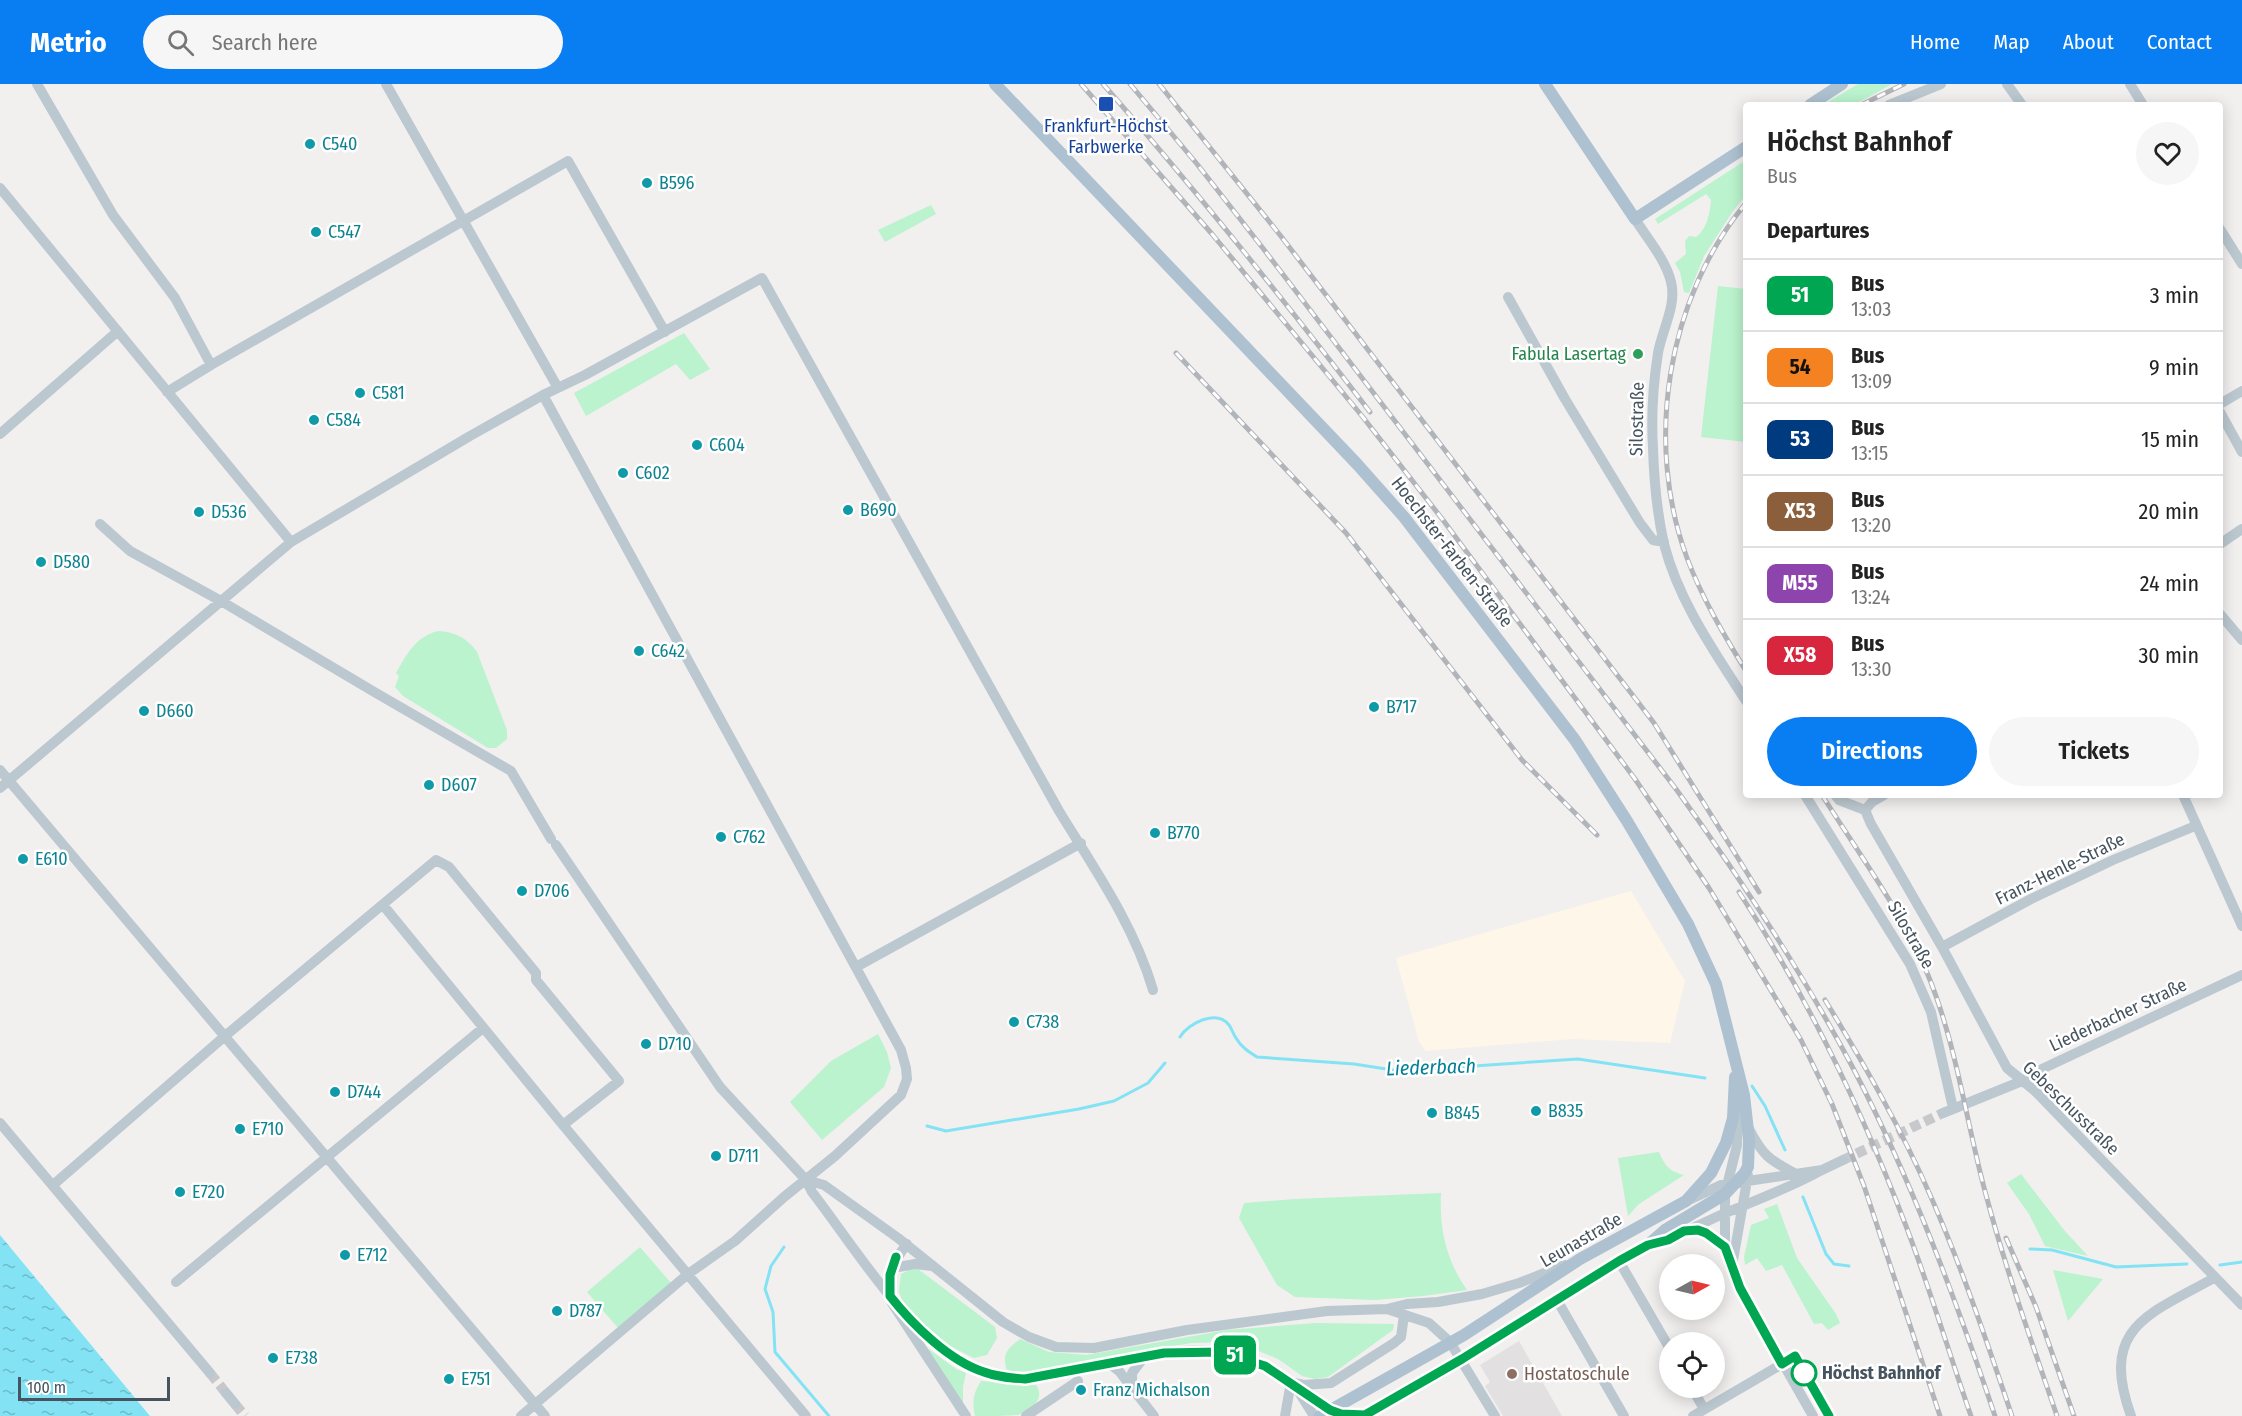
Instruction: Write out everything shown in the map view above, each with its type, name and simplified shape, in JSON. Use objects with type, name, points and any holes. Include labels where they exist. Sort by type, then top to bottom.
[{"type":"main road","name":"Hoechster-Farben-Straße","points":[[995,84],[1375,483],[1404,517],[1575,740],[1633,830],[1701,950],[1716,984],[1744,1095],[1749,1162]]},
{"type":"main road","name":"Silostraße","points":[[1545,84],[1635,219]]},
{"type":"main road","points":[[1815,102],[1842,84]]},
{"type":"main road","points":[[1635,219],[1743,149]]},
{"type":"main road","name":"Leunastraße","points":[[1332,1414],[1363,1392],[1450,1342],[1580,1259],[1686,1201],[1703,1183],[1722,1153],[1733,1118],[1734,1061]]},
{"type":"main road","name":"Leunastraße","points":[[1364,1416],[1648,1245],[1665,1230],[1734,1186],[1744,1174],[1749,1162]]},
{"type":"street","points":[[37,84],[113,215],[175,298],[211,365]]},
{"type":"street","points":[[386,84],[558,388]]},
{"type":"street","points":[[1897,102],[1941,84]]},
{"type":"street","points":[[2007,84],[2020,102]]},
{"type":"street","points":[[2130,84],[2141,102]]},
{"type":"street","points":[[167,392],[568,161],[665,332]]},
{"type":"street","points":[[0,188],[291,542]]},
{"type":"street","name":"Silostraße","points":[[1635,219],[1666,269],[1672,288],[1669,311],[1658,350],[1652,418],[1656,487],[1664,542],[1672,570],[1695,620],[1743,696]]},
{"type":"street","points":[[2223,234],[2242,264]]},
{"type":"street","points":[[4,784],[291,542],[470,436],[762,278],[1059,810],[1081,843],[1140,952],[1153,990]]},
{"type":"street","points":[[1508,297],[1565,399],[1640,523],[1653,540],[1664,542]]},
{"type":"street","points":[[1,432],[118,331]]},
{"type":"street","points":[[2223,403],[2242,391]]},
{"type":"street","points":[[521,1416],[688,1274],[735,1241],[784,1197],[807,1180],[901,1095],[905,1087],[906,1068],[901,1050],[543,396]]},
{"type":"street","points":[[2223,417],[2242,452]]},
{"type":"street","points":[[100,524],[130,551],[511,771],[554,842],[720,1087],[807,1180],[812,1192],[901,1310],[958,1360],[981,1372],[1025,1379],[1187,1351],[1220,1352],[1265,1366],[1291,1382],[1332,1414],[1364,1416]]},
{"type":"street","points":[[2223,542],[2242,530]]},
{"type":"street","points":[[2223,618],[2242,640]]},
{"type":"street","points":[[0,770],[4,784],[225,1036],[545,1416]]},
{"type":"street","name":"Silostraße","points":[[1807,798],[1910,964],[1931,1012],[1948,1110]]},
{"type":"street","points":[[1837,798],[1865,810],[1879,798]]},
{"type":"street","points":[[2184,798],[2242,926]]},
{"type":"street","name":"Gebeschusstraße","points":[[1865,810],[2007,1068],[2034,1090],[2242,1305]]},
{"type":"street","name":"Franz-Henle-Straße","points":[[1942,947],[2031,899],[2113,860],[2195,826]]},
{"type":"street","points":[[856,967],[1081,843]]},
{"type":"street","points":[[53,1185],[225,1036],[436,860],[448,867],[536,973],[536,980],[619,1081],[563,1125]]},
{"type":"street","points":[[383,905],[806,1416]]},
{"type":"street","name":"Liederbacher Straße","points":[[1948,1110],[2022,1081],[2042,1069],[2242,975]]},
{"type":"street","points":[[176,1282],[483,1028]]},
{"type":"street","points":[[1731,1268],[1738,1231],[1734,1210],[1738,1113],[1735,1094]]},
{"type":"street","points":[[0,1122],[210,1373]]},
{"type":"street","name":"Hoechster-Farben-Straße","points":[[1748,1127],[1769,1160],[1796,1174]]},
{"type":"street","points":[[1686,1201],[1711,1189],[1822,1170],[1843,1160]]},
{"type":"street","name":"Leunastraße","points":[[1648,1245],[1668,1240],[1684,1231],[1788,1188],[1822,1170]]},
{"type":"street","points":[[807,1180],[824,1185],[907,1244],[1003,1322],[1042,1343],[1071,1349],[1094,1348],[1187,1330],[1327,1311],[1387,1309],[1482,1294],[1519,1283],[1580,1259]]},
{"type":"street","points":[[1734,1186],[1734,1210],[1725,1247],[1731,1268],[1782,1364],[1813,1416]]},
{"type":"street","points":[[1684,1231],[1698,1230],[1706,1233],[1725,1247]]},
{"type":"street","points":[[907,1244],[896,1257],[892,1268],[890,1296],[895,1310],[966,1416]]},
{"type":"street","points":[[1619,1261],[1660,1332]]},
{"type":"street","points":[[892,1268],[915,1264],[936,1267]]},
{"type":"street","points":[[2131,1416],[2122,1391],[2120,1366],[2123,1349],[2132,1332],[2145,1317],[2214,1278]]},
{"type":"street","points":[[1557,1300],[1624,1416]]},
{"type":"street","points":[[1387,1309],[1429,1323],[1450,1342],[1495,1416]]},
{"type":"street","points":[[1291,1382],[1304,1385],[1330,1383],[1401,1337],[1404,1315]]},
{"type":"street","points":[[1132,1387],[1132,1373],[1144,1357]]},
{"type":"street","points":[[1109,1363],[1119,1371],[1154,1416]]},
{"type":"street","points":[[1693,1416],[1782,1364]]},
{"type":"street","points":[[1026,1416],[1078,1381]]},
{"type":"street","points":[[1285,1416],[1291,1382]]},
{"type":"street","points":[[1291,1382],[1314,1416]]},
{"type":"street","points":[[226,1393],[235,1404]]},
{"type":"street","points":[[1698,1398],[1704,1408]]},
{"type":"shaded area","points":[[1631,891],[1685,981],[1670,1043],[1571,1039],[1426,1051],[1419,1042],[1396,958]]},
{"type":"shaded area","name":"Hostatoschule","points":[[1519,1341],[1562,1416],[1503,1416],[1485,1386],[1490,1382],[1480,1365]]},
{"type":"green space","points":[[1858,84],[1892,84],[1859,102],[1828,102]]},
{"type":"green space","points":[[1743,162],[1743,199],[1704,256],[1689,293],[1684,292],[1680,272],[1675,263],[1686,254],[1685,241],[1689,236],[1696,237],[1703,230],[1709,215],[1711,200],[1706,194],[1658,224],[1655,219]]},
{"type":"green space","points":[[931,205],[936,214],[885,242],[878,230]]},
{"type":"green space","points":[[1718,286],[1743,289],[1743,442],[1701,437]]},
{"type":"green space","points":[[684,333],[710,369],[690,380],[676,364],[586,416],[574,393]]},
{"type":"green space","points":[[438,631],[460,637],[477,652],[507,730],[507,739],[496,748],[488,748],[403,696],[395,687],[399,676],[396,673],[412,647],[423,637]]},
{"type":"green space","points":[[878,1034],[887,1052],[891,1068],[884,1087],[822,1140],[790,1102],[831,1061]]},
{"type":"green space","points":[[1659,1152],[1668,1167],[1684,1175],[1639,1204],[1628,1216],[1618,1158]]},
{"type":"green space","points":[[2021,1174],[2064,1230],[2088,1256],[2045,1246],[2029,1214],[2007,1183]]},
{"type":"green space","points":[[1441,1193],[1441,1219],[1445,1243],[1454,1267],[1467,1290],[1375,1300],[1295,1297],[1277,1285],[1239,1218],[1244,1203]]},
{"type":"green space","points":[[1777,1204],[1797,1258],[1840,1323],[1828,1330],[1822,1323],[1814,1324],[1782,1265],[1766,1271],[1757,1258],[1745,1265],[1744,1257],[1751,1225],[1769,1218],[1764,1209]]},
{"type":"green space","points":[[640,1247],[671,1283],[618,1328],[587,1292]]},
{"type":"green space","points":[[918,1269],[995,1327],[997,1338],[987,1355],[974,1358],[950,1346],[903,1304],[899,1291],[901,1274]]},
{"type":"green space","points":[[2053,1270],[2103,1279],[2068,1321]]},
{"type":"green space","points":[[1316,1323],[1394,1324],[1393,1330],[1328,1377],[1315,1379],[1302,1376],[1278,1359],[1251,1348],[1224,1342],[1191,1343],[1032,1372],[1007,1371],[1005,1360],[1006,1353],[1011,1346],[1020,1339],[1049,1352],[1086,1355],[1227,1330]]},
{"type":"green space","points":[[926,1347],[956,1369],[966,1373],[963,1407]]},
{"type":"green space","points":[[981,1381],[1036,1385],[1039,1390],[1038,1399],[1032,1407],[1018,1415],[975,1416],[974,1398]]},
{"type":"water","points":[[0,1235],[150,1416],[0,1416]]},
{"type":"waterway","name":"Liederbach","points":[[1180,1037],[1196,1023],[1217,1018],[1224,1020],[1240,1044],[1257,1057],[1354,1064],[1399,1071],[1578,1059],[1705,1078]]},
{"type":"waterway","name":"Liederbach","points":[[927,1126],[946,1131],[1114,1101],[1148,1083],[1165,1063]]},
{"type":"waterway","name":"Liederbach","points":[[1752,1086],[1765,1106],[1785,1150]]},
{"type":"waterway","name":"Liederbach","points":[[1803,1197],[1826,1254],[1834,1264],[1849,1266]]},
{"type":"waterway","name":"Liederbach","points":[[784,1247],[771,1266],[765,1289],[773,1312],[775,1352],[829,1416]]},
{"type":"waterway","name":"Liederbach","points":[[2030,1249],[2052,1250],[2116,1267],[2187,1264]]},
{"type":"waterway","name":"Liederbach","points":[[2220,1265],[2242,1262]]},
{"type":"tunnel","points":[[1843,1160],[1943,1113]]},
{"type":"tunnel","points":[[210,1373],[226,1393]]},
{"type":"tunnel","points":[[235,1404],[245,1416]]},
{"type":"railway","points":[[1081,84],[1212,234],[1362,416],[1443,520],[1635,779],[1709,888],[1801,1040],[1832,1104],[1864,1186],[1940,1416]]},
{"type":"railway","points":[[1103,84],[1239,246],[1370,412]]},
{"type":"railway","points":[[1130,84],[1262,247],[1676,789],[1769,926],[1813,996],[1853,1068],[1894,1152],[1948,1283],[1995,1416]]},
{"type":"railway","points":[[1159,84],[1280,235],[1654,723],[1759,892]]},
{"type":"railway","points":[[1867,102],[1904,84]]},
{"type":"railway","points":[[1743,207],[1719,241],[1697,282],[1681,326],[1671,373],[1666,420],[1667,467],[1674,513],[1687,558],[1706,602],[1743,666]]},
{"type":"railway","points":[[1176,353],[1346,533],[1522,760],[1597,835]]},
{"type":"railway","points":[[1824,798],[1893,906],[1928,975],[1954,1057],[1994,1223],[2057,1416]]},
{"type":"railway","points":[[1739,892],[1788,972],[1852,1097],[1915,1250],[1971,1416]]},
{"type":"railway","points":[[1825,1000],[1881,1097],[1931,1197],[1964,1278],[2012,1416]]},
{"type":"railway","points":[[2006,1238],[2036,1307],[2074,1416]]},
{"type":"bus line","name":"51","points":[[896,1257],[890,1275],[890,1296],[901,1310],[939,1345],[958,1360],[981,1372],[1025,1379],[1164,1353],[1220,1352],[1265,1366],[1330,1410],[1341,1414],[1365,1415],[1462,1359],[1619,1261],[1648,1245],[1668,1240],[1684,1231],[1698,1230],[1716,1239],[1725,1247],[1740,1288],[1782,1364],[1795,1356],[1829,1416]]},
{"type":"place","name":"Frankfurt-Höchst Farbwerke","points":[[1106,104]]},
{"type":"place","name":"C540","points":[[310,144]]},
{"type":"place","name":"B596","points":[[647,183]]},
{"type":"place","name":"C547","points":[[316,232]]},
{"type":"place","name":"Fabula Lasertag","points":[[1638,354]]},
{"type":"place","name":"C581","points":[[360,393]]},
{"type":"place","name":"C584","points":[[314,420]]},
{"type":"place","name":"C604","points":[[697,445]]},
{"type":"place","name":"C602","points":[[623,473]]},
{"type":"place","name":"B690","points":[[848,510]]},
{"type":"place","name":"D536","points":[[199,512]]},
{"type":"place","name":"D580","points":[[41,562]]},
{"type":"place","name":"C642","points":[[639,651]]},
{"type":"place","name":"B717","points":[[1374,707]]},
{"type":"place","name":"D660","points":[[144,711]]},
{"type":"place","name":"D607","points":[[429,785]]},
{"type":"place","name":"B770","points":[[1155,833]]},
{"type":"place","name":"C762","points":[[721,837]]},
{"type":"place","name":"E610","points":[[23,859]]},
{"type":"place","name":"D706","points":[[522,891]]},
{"type":"place","name":"C738","points":[[1014,1022]]},
{"type":"place","name":"D710","points":[[646,1044]]},
{"type":"place","name":"D744","points":[[335,1092]]},
{"type":"place","name":"B835","points":[[1536,1111]]},
{"type":"place","name":"B845","points":[[1432,1113]]},
{"type":"place","name":"E710","points":[[240,1129]]},
{"type":"place","name":"D711","points":[[716,1156]]},
{"type":"place","name":"E720","points":[[180,1192]]},
{"type":"place","name":"E712","points":[[345,1255]]},
{"type":"place","name":"D787","points":[[557,1311]]},
{"type":"place","name":"E738","points":[[273,1358]]},
{"type":"place","name":"Höchst Bahnhof","points":[[1804,1373]]},
{"type":"place","name":"Hostatoschule","points":[[1512,1374]]},
{"type":"place","name":"E751","points":[[449,1379]]},
{"type":"place","name":"Franz Michalson","points":[[1081,1390]]}]
